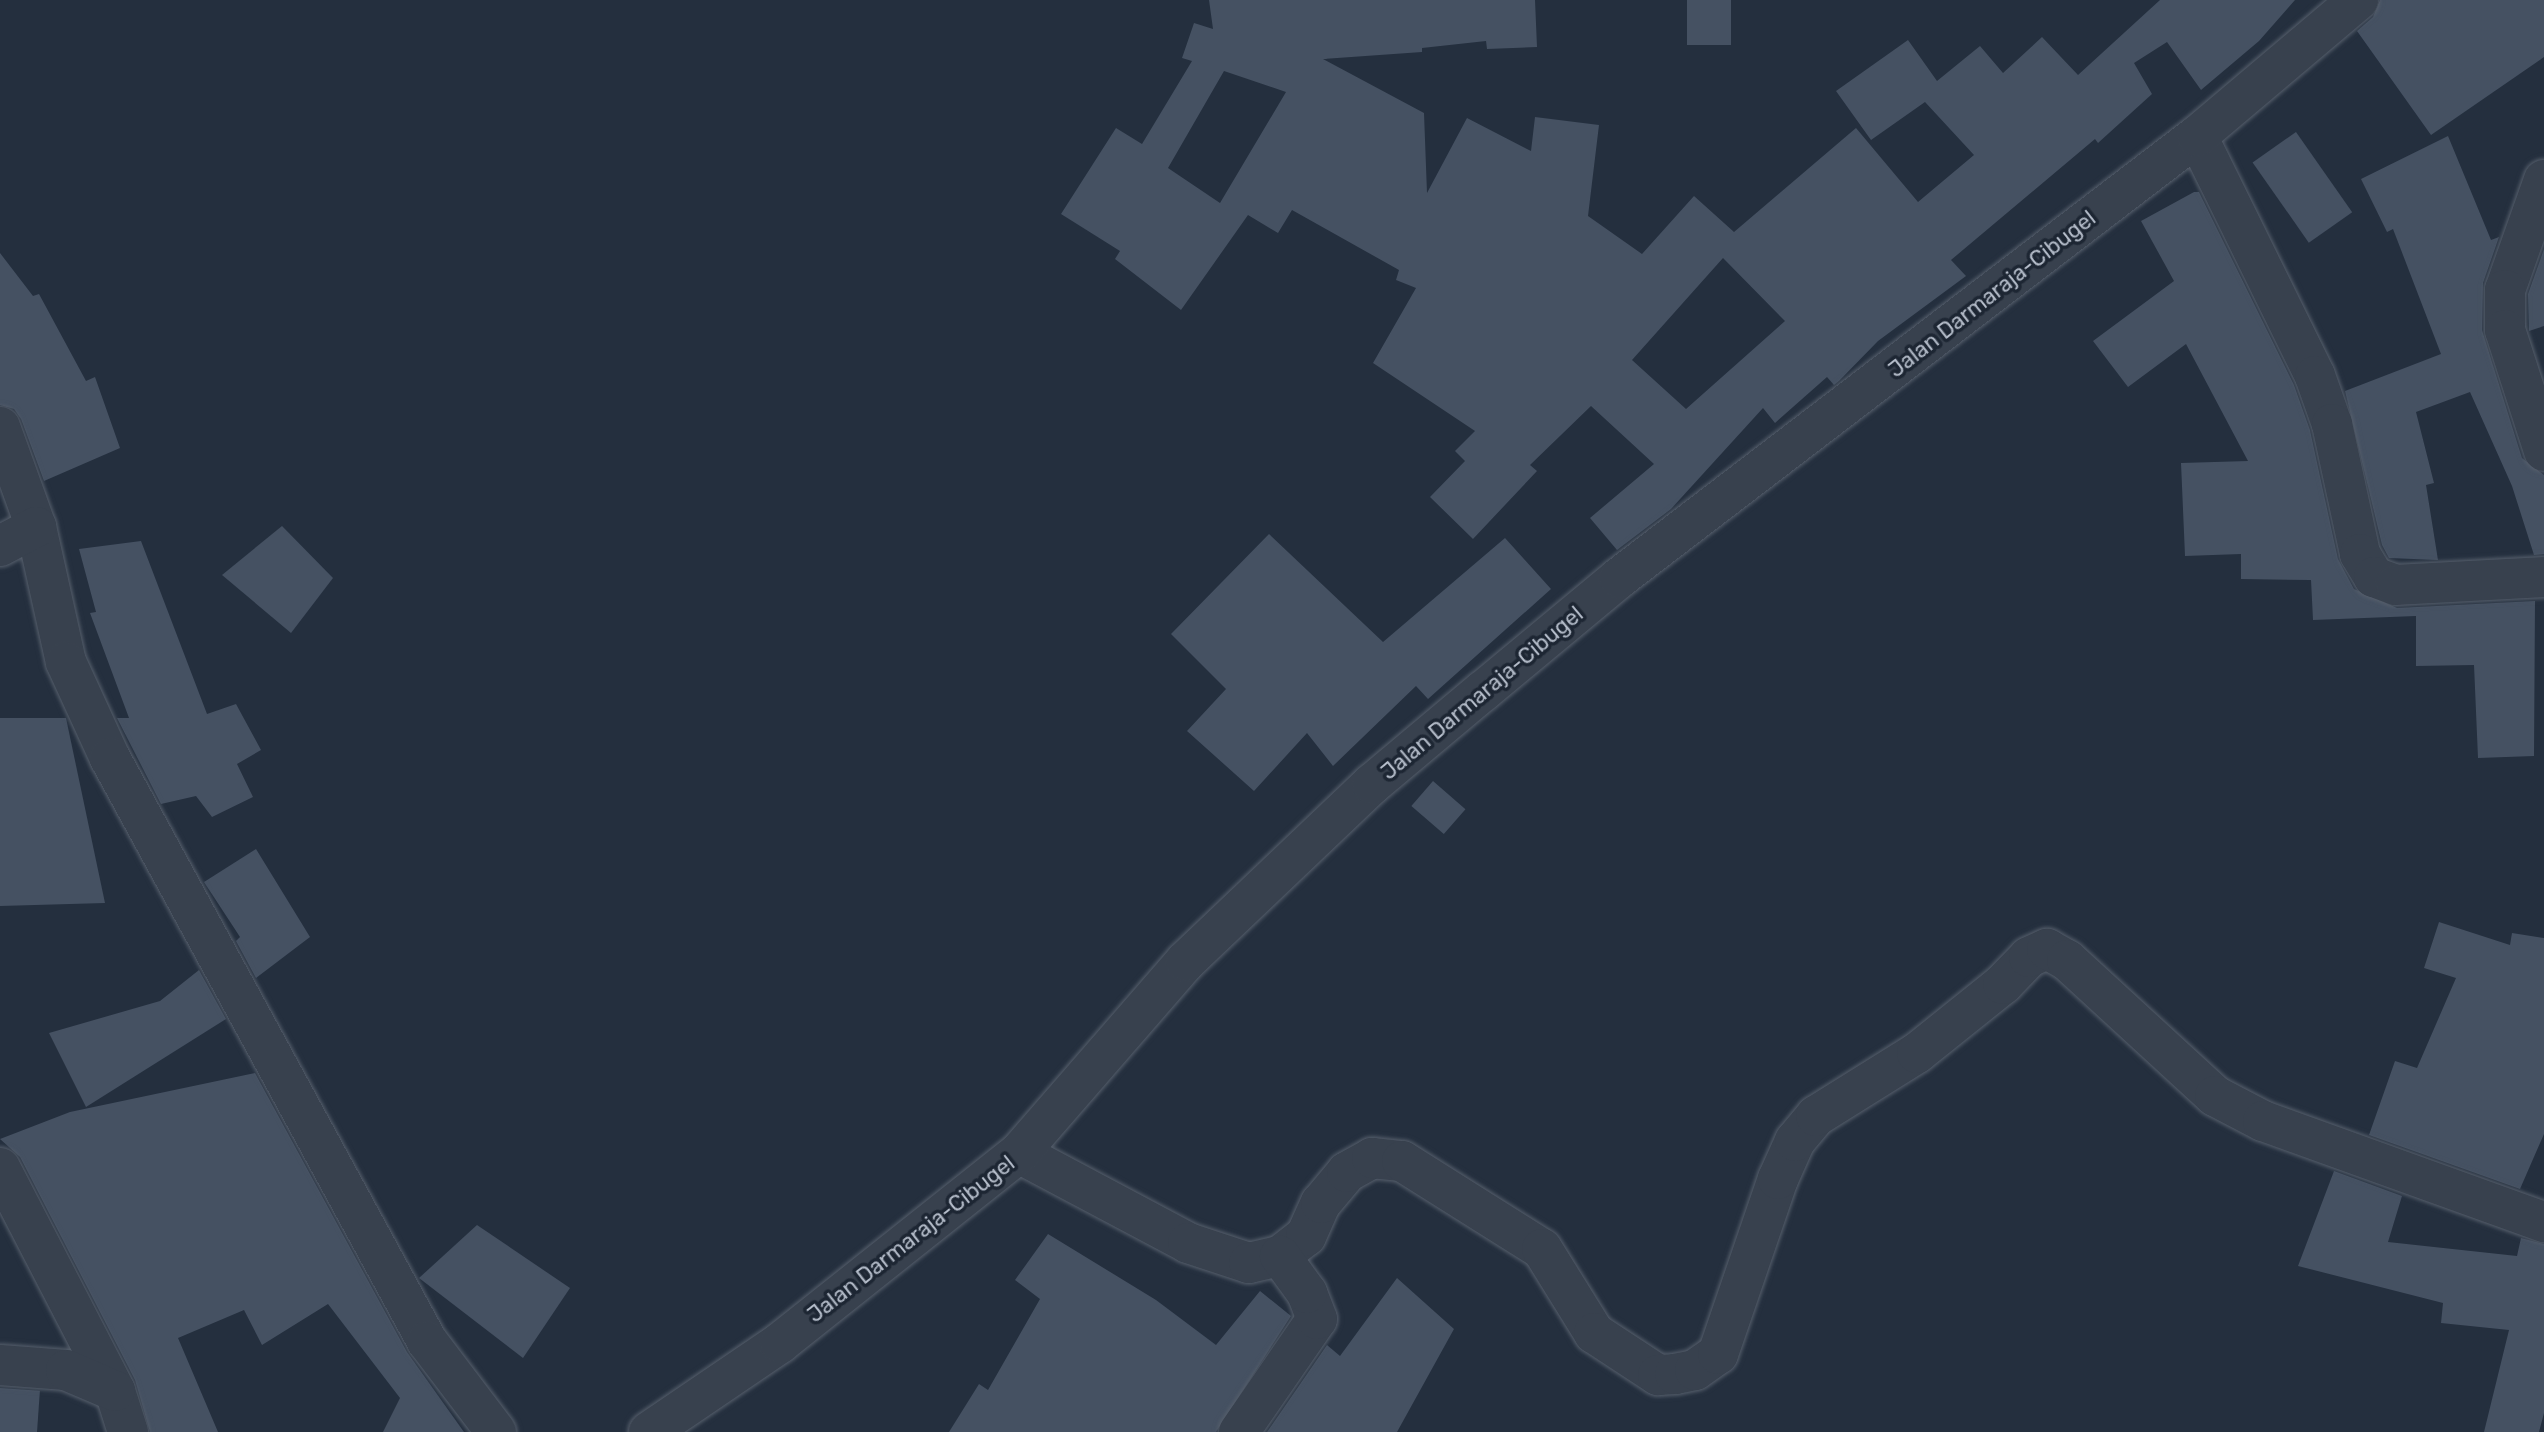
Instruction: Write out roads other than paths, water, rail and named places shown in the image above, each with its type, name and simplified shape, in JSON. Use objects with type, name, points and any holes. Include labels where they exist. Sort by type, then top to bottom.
[{"type":"street","name":"Jalan Darmaraja-Cibugel","points":[[649,1432],[780,1343],[1019,1153],[1186,961],[1372,784],[1619,578],[2197,136],[2358,0]]},
{"type":"street","points":[[2197,136],[2315,376],[2332,424],[2360,554],[2374,577],[2396,585],[2544,577]]},
{"type":"street","points":[[2544,180],[2505,290],[2505,330],[2514,368],[2544,451]]},
{"type":"street","points":[[0,427],[36,527],[66,662],[110,758],[427,1341],[496,1432]]},
{"type":"street","points":[[0,546],[36,527]]},
{"type":"street","points":[[1019,1153],[1188,1243],[1249,1263],[1280,1256],[1306,1236],[1321,1203],[1347,1172],[1372,1158],[1402,1161],[1542,1249],[1594,1333],[1658,1375],[1695,1370],[1718,1354],[1778,1179],[1802,1132],[1816,1116],[1917,1053],[2003,984],[2029,957],[2047,949],[2067,960],[2215,1096],[2263,1121],[2544,1222]]},
{"type":"street","points":[[0,1168],[115,1391],[128,1432]]},
{"type":"street","points":[[1239,1432],[1317,1319],[1307,1293],[1280,1256]]},
{"type":"street","points":[[0,1365],[66,1370],[115,1391]]}]
